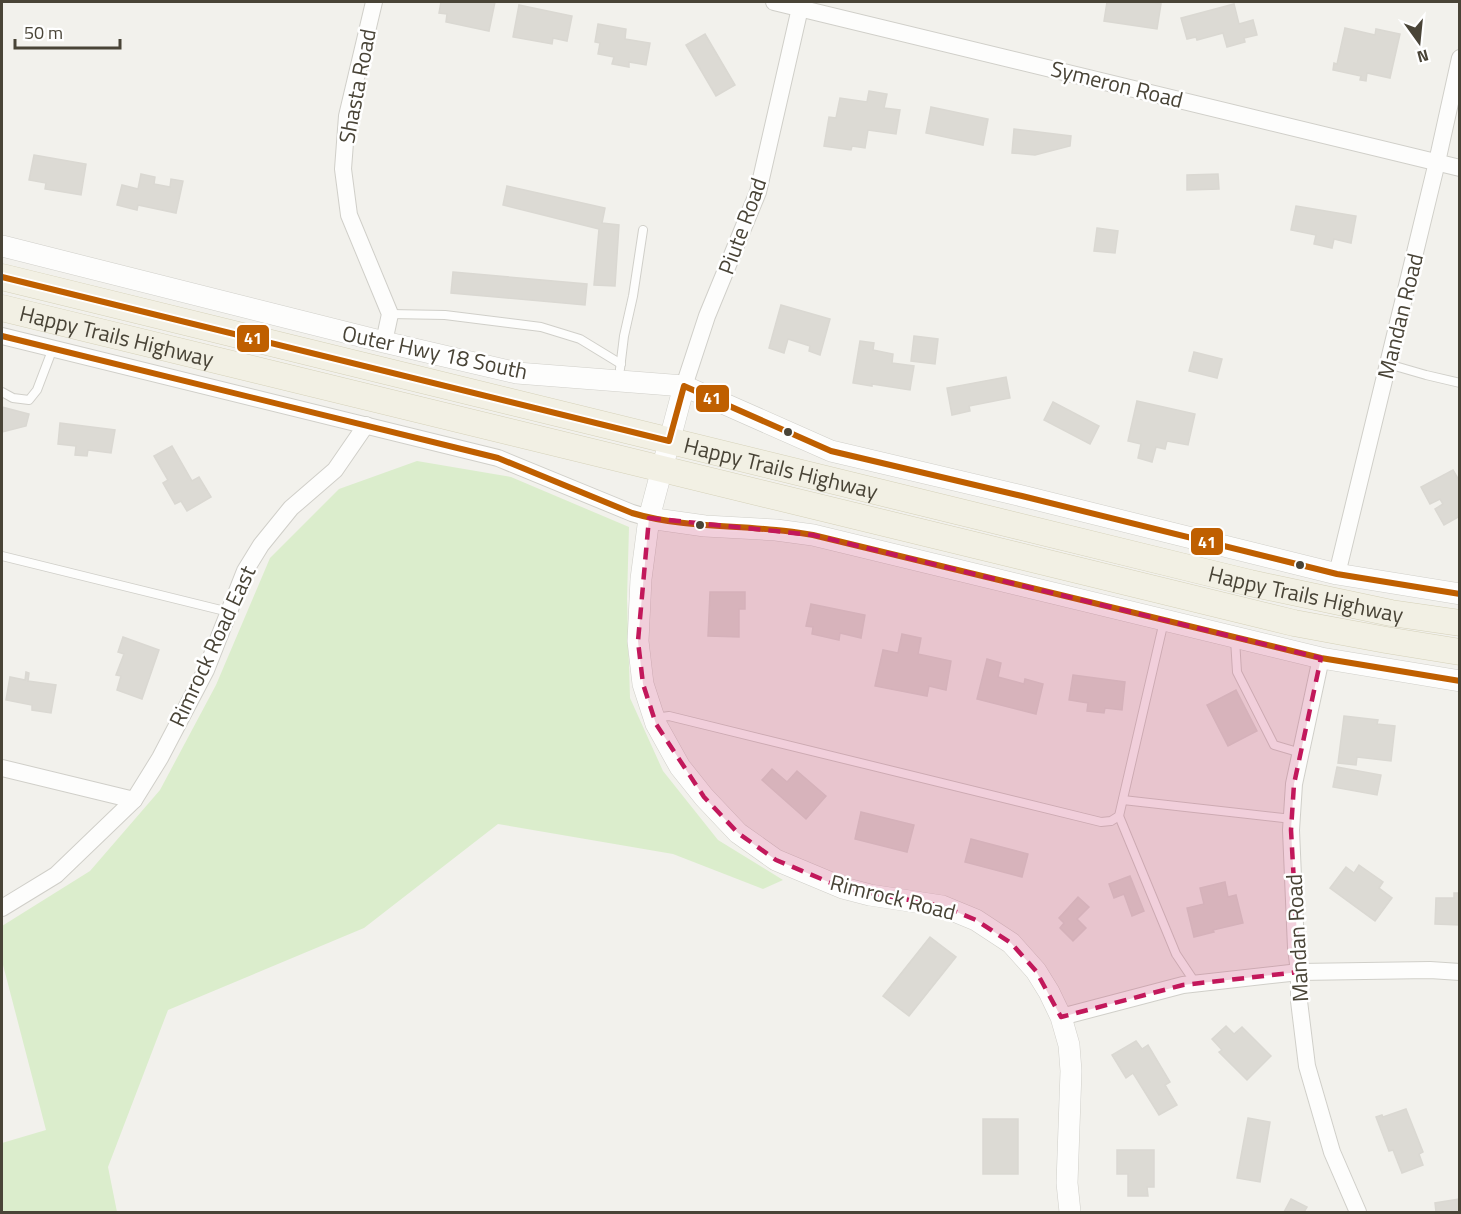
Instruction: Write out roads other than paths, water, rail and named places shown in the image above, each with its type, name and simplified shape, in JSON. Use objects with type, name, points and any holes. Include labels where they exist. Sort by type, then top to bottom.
[{"type":"main road","name":"Happy Trails Highway","points":[[2,277],[1239,580],[1391,613],[1460,623]]},
{"type":"main road","name":"Happy Trails Highway","points":[[2,308],[1294,623],[1460,652]]},
{"type":"street","name":"Shasta Road","points":[[374,2],[347,116],[343,169],[350,215],[390,314]]},
{"type":"street","name":"Symeron Road","points":[[774,2],[1460,168]]},
{"type":"street","name":"Piute Road","points":[[669,441],[707,316],[758,192],[800,8]]},
{"type":"street","name":"Mandan Road","points":[[1337,574],[1460,58]]},
{"type":"street","name":"Outer Hwy 18 South","points":[[2,246],[384,342],[518,373],[620,373],[684,386],[831,451],[1337,574],[1460,594]]},
{"type":"street","points":[[384,342],[390,314]]},
{"type":"street","points":[[2,339],[53,348],[498,458],[649,518],[705,526],[776,530],[813,535],[1321,658],[1460,681]]},
{"type":"street","name":"Rimrock Road East","points":[[2,908],[56,875],[134,800],[160,758],[206,670],[245,571],[261,545],[291,508],[335,470],[366,425]]},
{"type":"street","name":"Rimrock Road","points":[[669,441],[649,518],[641,579],[638,640],[643,684],[654,718],[681,767],[704,797],[738,833],[776,860],[843,888],[870,895],[942,906],[976,920],[1011,943],[1049,992],[1061,1017],[1069,1045],[1071,1071],[1067,1183],[1070,1212]]},
{"type":"street","name":"Mandan Road","points":[[1321,658],[1294,784],[1291,830],[1299,1001],[1307,1066],[1332,1152],[1358,1212]]},
{"type":"street","points":[[2,768],[134,800]]},
{"type":"street","points":[[1061,1017],[1183,985],[1299,972],[1430,970],[1460,972]]},
{"type":"lane","points":[[620,373],[624,336],[633,296],[643,230]]},
{"type":"lane","points":[[390,314],[445,315],[541,327],[580,339],[620,373]]},
{"type":"lane","points":[[2,392],[13,398],[29,400],[37,390],[53,348]]},
{"type":"lane","points":[[1388,364],[1460,383]]},
{"type":"lane","points":[[2,556],[229,612]]},
{"type":"lane","points":[[1165,620],[1119,816],[1176,954],[1196,984]]},
{"type":"lane","points":[[1235,636],[1237,672],[1274,745],[1301,753]]},
{"type":"lane","points":[[654,718],[669,716],[1101,822],[1111,822],[1119,816]]},
{"type":"lane","points":[[1123,800],[1292,819]]}]
